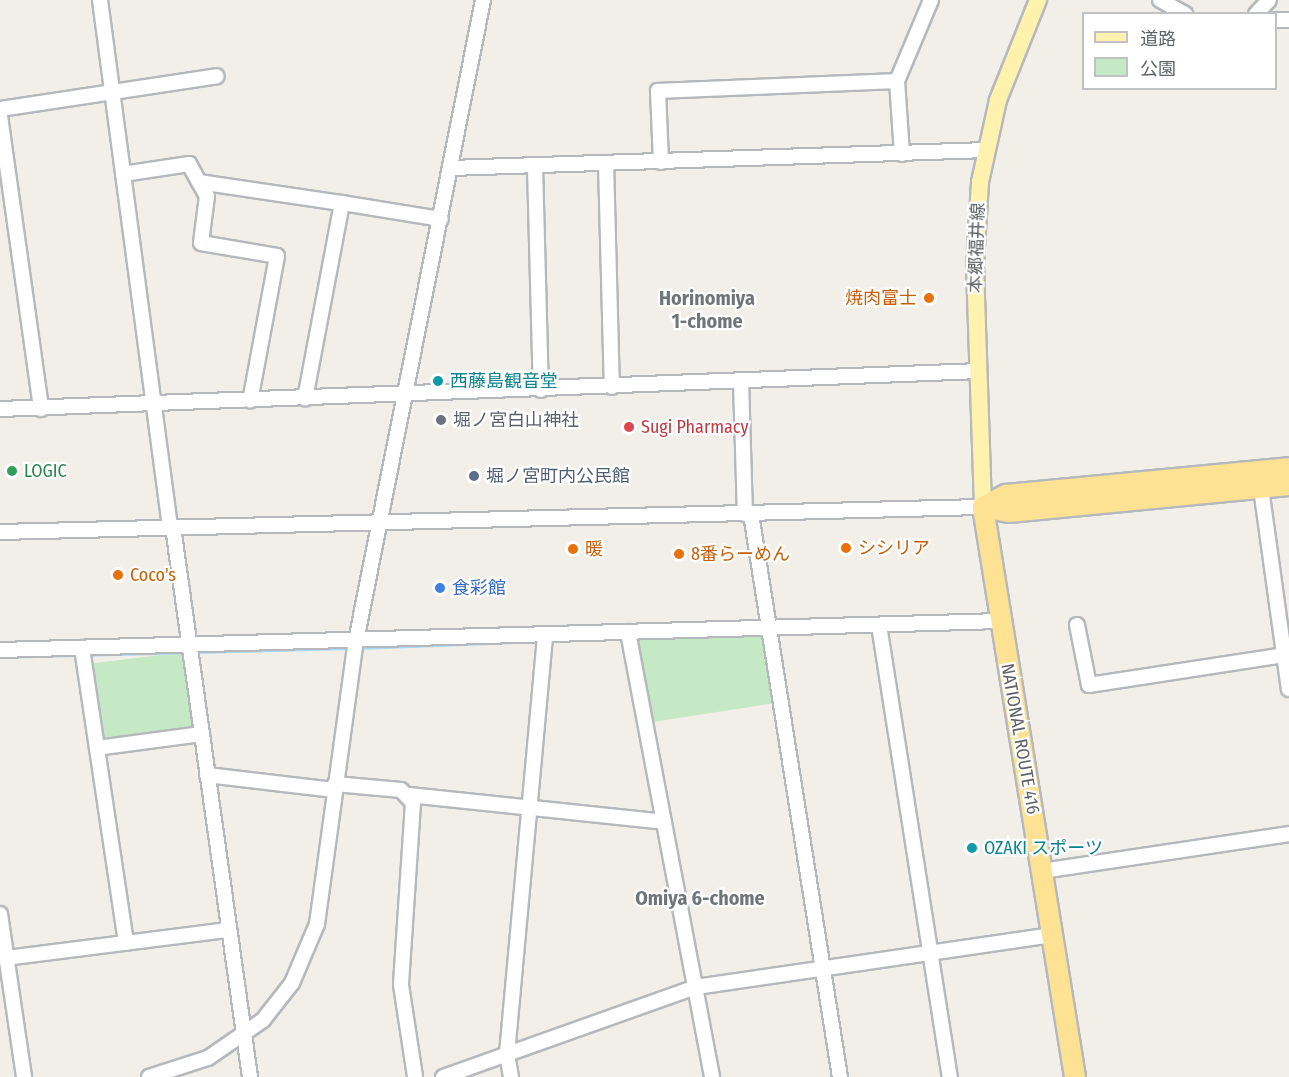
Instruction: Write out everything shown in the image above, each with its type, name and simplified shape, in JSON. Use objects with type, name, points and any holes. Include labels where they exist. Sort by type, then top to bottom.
[{"type":"highway","points":[[1260,481],[1289,468]]},
{"type":"highway","points":[[983,507],[1006,495],[1260,481],[1289,485]]},
{"type":"highway","name":"NATIONAL ROUTE 416","points":[[983,507],[1075,1077]]},
{"type":"main road","name":"本郷福井線","points":[[983,507],[975,238],[986,150],[1010,64],[1038,0]]},
{"type":"street","points":[[100,0],[171,527],[250,1077]]},
{"type":"street","points":[[149,1077],[208,1058],[244,1035],[277,1005],[306,954],[324,896],[334,787],[356,640],[407,396],[483,0]]},
{"type":"street","points":[[902,154],[897,81],[931,0]]},
{"type":"street","points":[[1160,0],[1181,12]]},
{"type":"street","points":[[1258,12],[1269,0]]},
{"type":"street","points":[[0,109],[217,76]]},
{"type":"street","points":[[662,162],[658,91],[897,81]]},
{"type":"street","points":[[0,116],[6,198],[41,409]]},
{"type":"street","points":[[450,168],[986,150]]},
{"type":"street","points":[[123,174],[189,164],[207,196],[201,243],[277,256],[250,401]]},
{"type":"street","points":[[606,164],[612,387]]},
{"type":"street","points":[[535,166],[541,390]]},
{"type":"street","points":[[199,182],[441,219]]},
{"type":"street","points":[[305,399],[342,203]]},
{"type":"street","points":[[0,409],[407,396],[979,371]]},
{"type":"street","points":[[741,381],[748,514],[770,628],[840,1077]]},
{"type":"street","points":[[1260,481],[1289,689]]},
{"type":"street","points":[[0,532],[983,507]]},
{"type":"street","points":[[0,650],[1000,621]]},
{"type":"street","points":[[879,625],[950,1077]]},
{"type":"street","points":[[1077,625],[1089,685],[1284,655]]},
{"type":"street","points":[[628,632],[712,1077]]},
{"type":"street","points":[[511,1077],[507,1054],[545,635]]},
{"type":"street","points":[[82,648],[126,943]]},
{"type":"street","points":[[97,748],[202,734]]},
{"type":"street","points":[[207,775],[409,795],[529,811],[664,822]]},
{"type":"street","points":[[409,795],[413,803],[401,985],[415,1077]]},
{"type":"street","points":[[1042,871],[1289,834]]},
{"type":"street","points":[[0,914],[24,1077]]},
{"type":"street","points":[[6,958],[229,930]]},
{"type":"street","points":[[442,1077],[696,987],[1052,935]]},
{"type":"green space","points":[[770,628],[781,702],[646,723],[628,632]]},
{"type":"green space","points":[[185,652],[195,735],[98,747],[88,664]]},
{"type":"waterway","points":[[548,641],[570,640]]},
{"type":"waterway","points":[[359,648],[540,641]]},
{"type":"waterway","points":[[194,652],[351,648]]},
{"type":"waterway","points":[[0,657],[186,652]]},
{"type":"place","name":"焼肉富士","points":[[929,298]]},
{"type":"place","name":"西藤島観音堂","points":[[438,381]]},
{"type":"place","name":"堀ノ宮白山神社","points":[[441,420]]},
{"type":"place","name":"Sugi Pharmacy","points":[[629,427]]},
{"type":"place","name":"LOGIC","points":[[12,471]]},
{"type":"place","name":"堀ノ宮町内公民館","points":[[474,476]]},
{"type":"place","name":"シシリア","points":[[846,548]]},
{"type":"place","name":"暖","points":[[573,549]]},
{"type":"place","name":"8番らーめん","points":[[679,554]]},
{"type":"place","name":"Coco's","points":[[118,575]]},
{"type":"place","name":"食彩館","points":[[440,588]]},
{"type":"place","name":"OZAKI スポーツ","points":[[972,848]]},
{"type":"district","name":"Horinomiya 1-chome","points":[[707,310]]},
{"type":"district","name":"Omiya 6-chome","points":[[700,898]]}]
